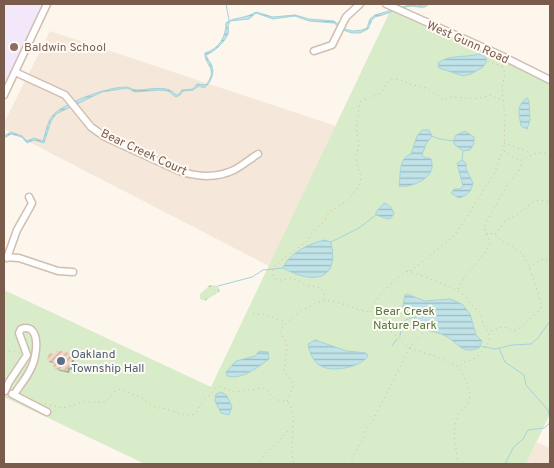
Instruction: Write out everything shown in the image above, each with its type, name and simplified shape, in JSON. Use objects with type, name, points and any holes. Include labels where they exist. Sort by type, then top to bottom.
[{"type":"street","points":[[4,95],[47,4]]},
{"type":"street","points":[[314,51],[332,45],[346,17],[360,4]]},
{"type":"street","name":"West Gunn Road","points":[[386,4],[399,6],[550,80]]},
{"type":"street","name":"Bear Creek Court","points":[[15,72],[65,96],[91,127],[105,137],[179,171],[190,174],[219,175],[234,170],[258,154]]},
{"type":"street","points":[[29,197],[32,203],[17,230],[5,258],[19,258],[58,271],[73,272]]},
{"type":"street","points":[[14,395],[35,359],[37,347],[35,333],[27,327],[22,329],[19,334],[27,355],[4,390],[47,412]]},
{"type":"path","points":[[370,312],[370,309],[379,297],[398,278],[410,271],[456,234],[495,172],[504,143],[505,117],[502,89],[505,73],[502,66],[490,62],[493,52]]},
{"type":"path","points":[[325,300],[324,292],[318,287],[308,286],[292,278],[283,281],[274,278],[272,272],[275,266],[307,241],[314,230],[324,222],[330,211],[346,202],[360,184],[361,177],[356,160],[359,143],[356,129],[360,102],[382,93],[389,80],[399,79],[409,84],[428,88],[443,100],[456,97],[466,99],[491,95],[498,99],[503,98]]},
{"type":"path","points":[[504,143],[533,154]]},
{"type":"path","points":[[503,151],[520,161]]},
{"type":"path","points":[[520,161],[540,152],[550,155]]},
{"type":"path","points":[[457,290],[464,277],[489,247],[490,243],[484,228],[485,223],[508,184],[519,172],[520,161]]},
{"type":"path","points":[[495,234],[506,220],[517,216],[534,201],[550,202]]},
{"type":"path","points":[[486,233],[495,234],[499,239],[520,252],[535,281],[542,305],[537,313],[526,323],[513,331],[506,326],[488,332]]},
{"type":"path","points":[[528,268],[540,260],[549,260]]},
{"type":"path","points":[[410,271],[457,290],[475,310],[481,313],[483,324],[488,332],[489,342],[476,358],[464,362],[459,367]]},
{"type":"path","points":[[287,402],[294,386],[291,379],[284,372],[287,344],[280,332],[286,322],[314,304],[325,300],[370,312],[410,347],[459,367],[468,385],[470,399],[455,423],[454,437],[458,464]]},
{"type":"path","points":[[253,314],[264,314],[286,322]]},
{"type":"path","points":[[350,464],[362,441],[366,428],[372,422],[410,347],[423,333],[428,321]]},
{"type":"path","points":[[40,403],[63,408],[83,402],[105,402],[120,389],[142,398],[156,408],[191,416],[195,414],[214,389],[221,387],[234,392],[265,388],[274,398],[287,402],[291,409],[291,455],[294,464]]},
{"type":"path","points":[[256,464],[292,426]]},
{"type":"shaded area","name":"Baldwin School","points":[[4,4],[45,4],[4,89]]},
{"type":"shaded area","points":[[50,31],[336,126],[269,266],[4,129],[4,123]]},
{"type":"shaded area","points":[[537,442],[550,448],[550,464],[526,464]]},
{"type":"green space","name":"Bear Creek Nature Park","points":[[393,5],[550,81],[550,414],[526,464],[145,464],[4,397],[4,290],[211,387]]},
{"type":"green space","points":[[210,285],[218,286],[220,291],[205,301],[200,299],[200,294]]},
{"type":"water","points":[[429,4],[425,7],[411,6],[375,17],[368,29],[360,33],[343,30],[334,23],[309,21],[295,16],[273,19],[256,13],[249,19],[230,21],[256,12],[273,17],[295,15],[309,19],[334,21],[344,29],[353,31],[367,28],[370,19],[375,15],[409,5]]},
{"type":"water","points":[[230,21],[228,34],[224,40],[216,49],[206,55],[213,72],[210,81],[204,88],[199,86],[193,90],[183,91],[176,97],[168,91],[160,90],[135,92],[127,88],[102,92],[56,114],[51,121],[44,143],[34,140],[27,143],[22,137],[11,134],[4,138],[4,136],[11,132],[22,136],[27,141],[34,138],[43,141],[48,123],[52,116],[61,108],[109,89],[126,87],[134,90],[158,88],[168,90],[176,95],[182,90],[193,89],[197,84],[206,85],[210,79],[211,71],[205,53],[214,49],[221,42],[225,33],[226,23]]},
{"type":"water","points":[[479,54],[485,56],[487,61],[483,67],[471,74],[463,76],[439,68],[438,63],[448,58]]},
{"type":"water","points":[[527,98],[529,101],[530,120],[527,129],[521,126],[519,114],[521,104]]},
{"type":"water","points":[[422,130],[429,130],[432,136],[426,144],[422,155],[431,159],[431,171],[426,178],[417,183],[399,186],[402,163],[411,154],[417,136]]},
{"type":"water","points":[[465,131],[474,137],[474,144],[470,150],[463,151],[453,141],[456,135]]},
{"type":"water","points":[[462,160],[466,163],[466,169],[473,183],[469,193],[459,198],[451,193],[454,189],[460,189],[463,186],[457,163]]},
{"type":"water","points":[[384,203],[389,206],[394,214],[391,218],[388,219],[376,215],[376,212]]},
{"type":"water","points":[[325,240],[331,242],[333,255],[327,272],[321,276],[304,276],[283,268],[295,253]]},
{"type":"water","points":[[407,294],[425,301],[450,299],[462,304],[470,314],[476,335],[482,341],[479,348],[465,350],[444,335],[423,330],[411,313],[404,309],[405,295]]},
{"type":"water","points":[[315,340],[347,351],[366,353],[368,356],[360,363],[347,368],[334,369],[323,367],[315,361],[309,351],[308,344]]},
{"type":"water","points":[[259,351],[268,352],[269,359],[244,375],[227,376],[226,372],[236,361],[255,356]]},
{"type":"water","points":[[222,392],[227,396],[232,407],[229,415],[221,413],[215,401],[216,394]]},
{"type":"building","name":"Oakland Township Hall","points":[[56,350],[70,353],[70,358],[72,358],[70,368],[68,367],[67,371],[58,369],[53,366],[54,362],[47,360],[49,353],[55,354]]},
{"type":"waterway","points":[[226,4],[229,20]]},
{"type":"waterway","points":[[432,136],[453,141]]},
{"type":"waterway","points":[[462,160],[463,151]]},
{"type":"waterway","points":[[331,242],[359,228],[376,215]]},
{"type":"waterway","points":[[218,286],[252,277],[263,270],[283,268]]},
{"type":"waterway","points":[[400,336],[401,326],[409,318],[414,317]]},
{"type":"waterway","points":[[480,346],[495,349],[512,345],[531,344],[538,338],[550,321]]},
{"type":"waterway","points":[[392,346],[397,339]]},
{"type":"waterway","points":[[499,348],[505,362],[524,375],[526,385],[548,410],[550,418],[549,424],[544,428],[528,430],[523,439],[513,448],[505,464]]},
{"type":"place","name":"Baldwin School","points":[[14,47]]},
{"type":"place","name":"Oakland Township Hall","points":[[61,361]]}]
